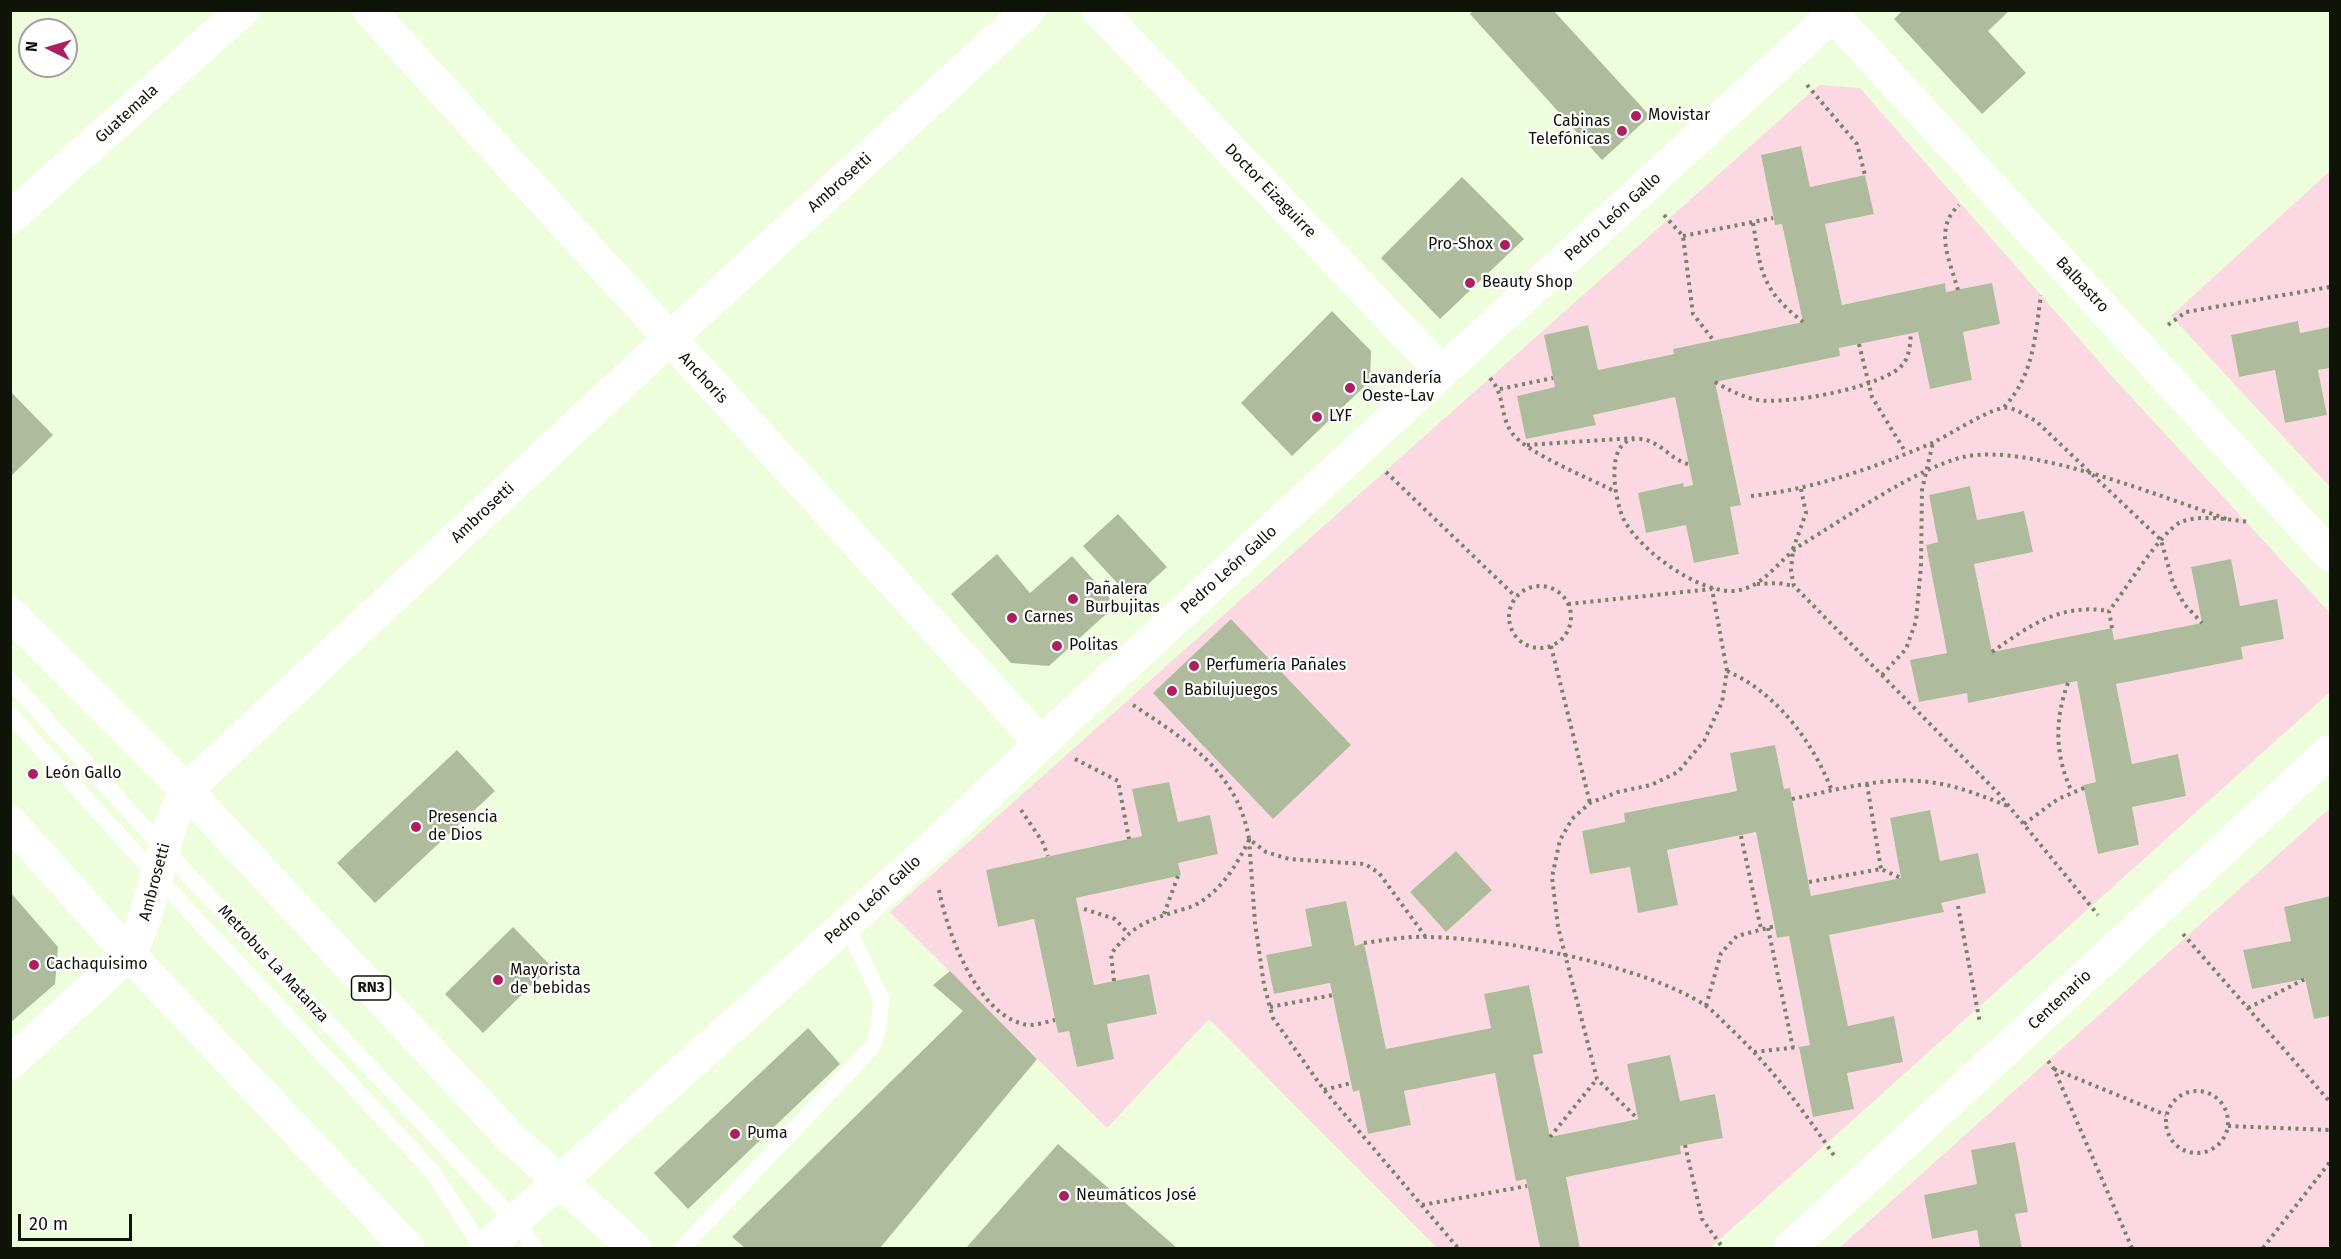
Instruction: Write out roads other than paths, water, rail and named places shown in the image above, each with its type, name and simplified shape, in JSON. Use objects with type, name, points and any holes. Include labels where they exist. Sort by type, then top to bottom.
[{"type":"main road","name":"Guatemala","points":[[10,218],[243,10]]},
{"type":"main road","name":"Anchoris","points":[[369,10],[668,340],[1041,743]]},
{"type":"main road","name":"Ambrosetti","points":[[10,1063],[129,954],[144,927],[175,812],[186,790],[668,340],[1029,10]]},
{"type":"main road","name":"Doctor Eizaguirre","points":[[1098,10],[1442,372]]},
{"type":"main road","name":"Pedro León Gallo","points":[[484,1248],[931,848],[1103,685],[1362,449],[1442,372],[1836,13]]},
{"type":"main road","name":"Balbastro","points":[[1836,13],[2047,248],[2331,555]]},
{"type":"main road","name":"RN3","points":[[10,613],[186,790],[511,1138],[635,1248]]},
{"type":"main road","name":"Centenario","points":[[1790,1248],[2331,751]]},
{"type":"main road","points":[[10,822],[129,954],[408,1248]]},
{"type":"lane","name":"Metrobus La Matanza","points":[[10,680],[161,864],[433,1172],[484,1248]]},
{"type":"lane","name":"Metrobus La Matanza","points":[[10,714],[514,1220],[535,1248]]},
{"type":"lane","points":[[682,1248],[873,1046],[879,1026],[881,998],[846,924]]},
{"type":"place","name":"Movistar","points":[[1636,116]]},
{"type":"place","name":"Cabinas Telefónicas","points":[[1622,131]]},
{"type":"place","name":"Pro-Shox","points":[[1505,245]]},
{"type":"place","name":"Beauty Shop","points":[[1470,283]]},
{"type":"place","name":"Lavandería Oeste-Lav","points":[[1350,388]]},
{"type":"place","name":"LYF","points":[[1317,417]]},
{"type":"place","name":"Pañalera Burbujitas","points":[[1073,599]]},
{"type":"place","name":"Carnes","points":[[1012,618]]},
{"type":"place","name":"Politas","points":[[1057,646]]},
{"type":"place","name":"Perfumería Pañales","points":[[1194,666]]},
{"type":"place","name":"Babilujuegos","points":[[1172,691]]},
{"type":"place","name":"León Gallo","points":[[33,774]]},
{"type":"place","name":"Presencia de Dios","points":[[416,827]]},
{"type":"place","name":"Cachaquisimo","points":[[34,965]]},
{"type":"place","name":"Mayorista de bebidas","points":[[498,980]]},
{"type":"place","name":"Puma","points":[[735,1134]]},
{"type":"place","name":"Neumáticos José","points":[[1064,1196]]}]
